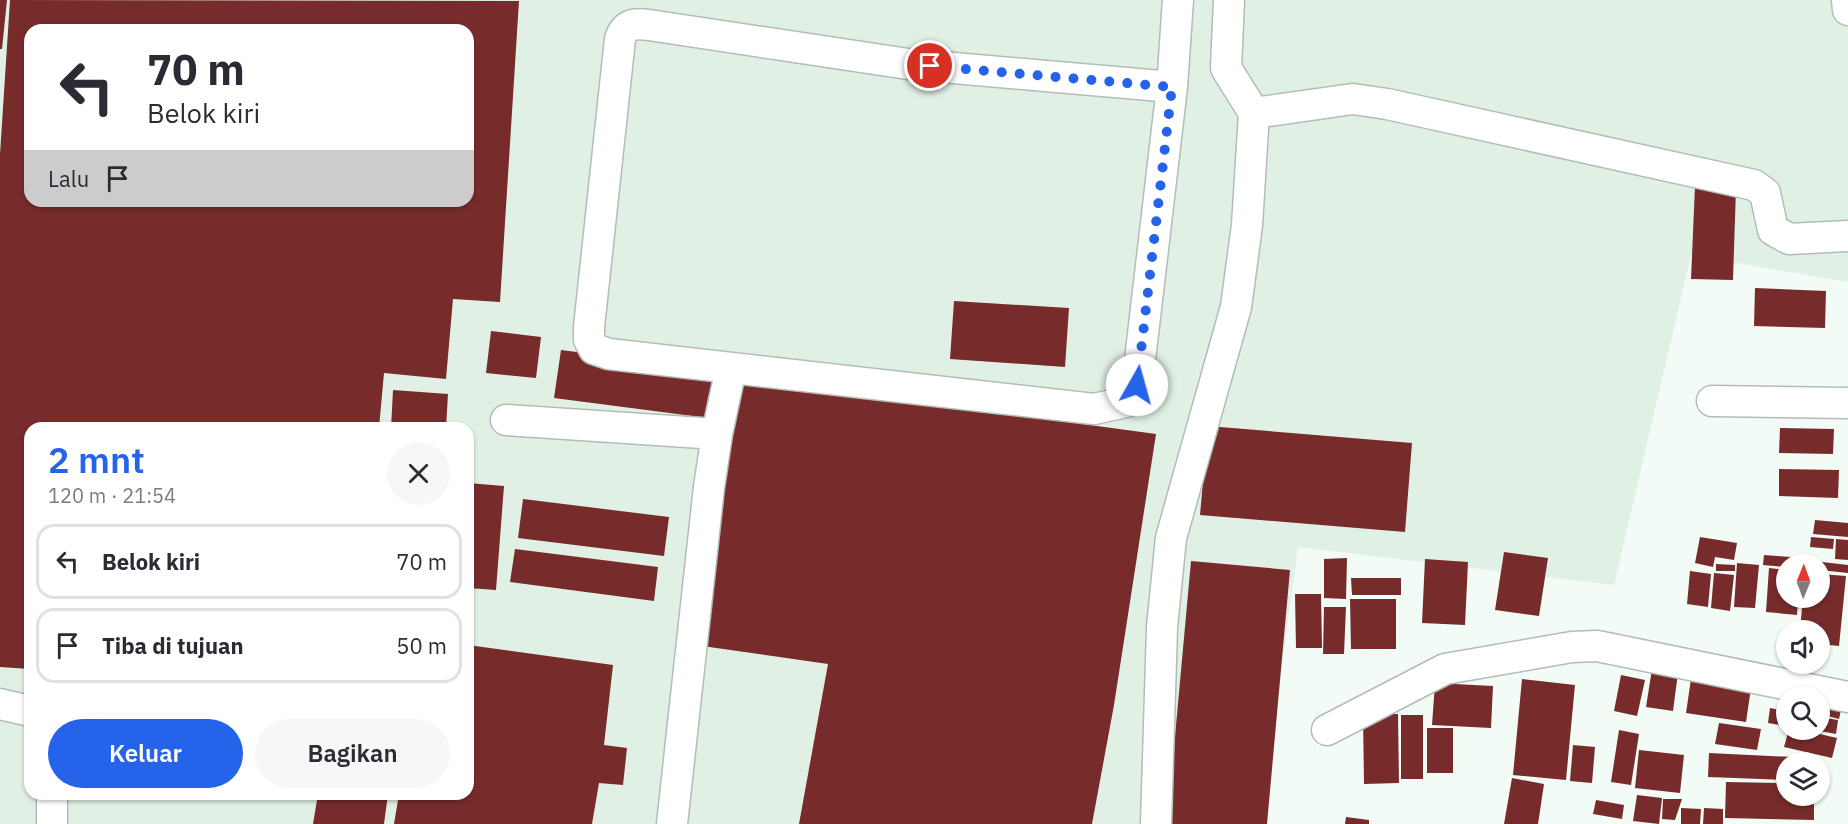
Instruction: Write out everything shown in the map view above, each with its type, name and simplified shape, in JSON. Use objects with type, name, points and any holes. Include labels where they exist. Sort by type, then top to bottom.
[{"type":"street","points":[[1172,87],[908,64],[637,23],[629,25],[623,31],[620,39],[589,327],[594,349],[609,354],[1094,409],[1126,402],[1137,385],[1172,87],[1178,0]]},
{"type":"street","points":[[1156,824],[1162,627],[1171,538],[1236,307],[1247,225],[1254,113],[1226,68],[1229,0]]},
{"type":"street","points":[[1847,0],[1848,10]]},
{"type":"street","points":[[1254,113],[1353,99],[1387,104],[1754,185],[1765,193],[1773,231],[1789,239],[1848,236]]},
{"type":"street","points":[[672,824],[709,487],[731,368]]},
{"type":"street","points":[[1712,401],[1848,402]]},
{"type":"street","points":[[507,420],[717,434]]},
{"type":"street","points":[[1327,730],[1445,669],[1572,647],[1597,646],[1848,697]]},
{"type":"street","points":[[0,704],[24,710]]},
{"type":"street","points":[[52,800],[52,824]]},
{"type":"shaded area","points":[[0,0],[1848,0],[1848,282],[1691,255],[1614,585],[1298,547],[1260,824],[0,824]]},
{"type":"building","points":[[0,0],[7,0],[2,49],[0,49]]},
{"type":"building","points":[[10,0],[519,1],[500,302],[453,299],[446,379],[384,373],[380,422],[24,422],[24,669],[0,667],[0,154]]},
{"type":"building","points":[[1695,186],[1736,188],[1733,280],[1691,279]]},
{"type":"building","points":[[1755,288],[1826,291],[1825,328],[1754,326]]},
{"type":"building","points":[[954,301],[1069,308],[1065,367],[950,359]]},
{"type":"building","points":[[491,331],[541,337],[536,378],[486,373]]},
{"type":"building","points":[[561,350],[715,370],[708,418],[554,398]]},
{"type":"building","points":[[736,377],[1156,434],[1114,705],[1092,824],[799,824],[828,664],[695,645]]},
{"type":"building","points":[[393,390],[448,394],[446,422],[391,422]]},
{"type":"building","points":[[1208,426],[1412,443],[1405,532],[1200,515]]},
{"type":"building","points":[[1780,428],[1834,429],[1833,454],[1779,453]]},
{"type":"building","points":[[1779,469],[1839,470],[1838,498],[1779,496]]},
{"type":"building","points":[[474,484],[504,486],[496,590],[474,588]]},
{"type":"building","points":[[523,499],[669,517],[664,556],[518,538]]},
{"type":"building","points":[[1815,520],[1848,523],[1848,537],[1813,534]]},
{"type":"building","points":[[1700,537],[1737,543],[1734,560],[1715,557],[1713,567],[1695,563]]},
{"type":"building","points":[[1811,537],[1834,539],[1833,549],[1810,547]]},
{"type":"building","points":[[1836,539],[1848,540],[1848,560],[1835,559]]},
{"type":"building","points":[[515,549],[658,567],[654,601],[510,582]]},
{"type":"building","points":[[1504,552],[1548,558],[1539,616],[1495,610]]},
{"type":"building","points":[[1764,555],[1776,556],[1776,566],[1763,565]]},
{"type":"building","points":[[1347,558],[1346,599],[1324,598],[1324,559]]},
{"type":"building","points":[[1425,559],[1468,562],[1465,625],[1422,623]]},
{"type":"building","points":[[1191,561],[1290,570],[1267,824],[1167,824]]},
{"type":"building","points":[[1737,563],[1759,565],[1755,608],[1734,607]]},
{"type":"building","points":[[1830,563],[1848,565],[1848,573],[1830,571]]},
{"type":"building","points":[[1716,564],[1735,565],[1735,571],[1716,571]]},
{"type":"building","points":[[1769,568],[1776,569],[1776,608],[1797,608],[1797,615],[1766,612]]},
{"type":"building","points":[[1690,571],[1711,574],[1708,607],[1687,604]]},
{"type":"building","points":[[1714,573],[1734,575],[1730,611],[1711,608]]},
{"type":"building","points":[[1830,575],[1846,576],[1839,646],[1830,645],[1830,620],[1801,620],[1802,608],[1830,608]]},
{"type":"building","points":[[1351,578],[1401,578],[1401,595],[1352,595]]},
{"type":"building","points":[[1295,594],[1321,594],[1322,648],[1296,648]]},
{"type":"building","points":[[1350,599],[1396,599],[1396,649],[1351,649]]},
{"type":"building","points":[[1324,607],[1346,607],[1344,654],[1323,654]]},
{"type":"building","points":[[474,646],[613,665],[604,745],[627,748],[623,785],[599,783],[592,824],[394,824],[398,800],[474,800]]},
{"type":"building","points":[[1652,669],[1678,673],[1673,711],[1646,707]]},
{"type":"building","points":[[1621,675],[1645,680],[1637,716],[1614,711]]},
{"type":"building","points":[[1522,679],[1575,685],[1566,780],[1513,775]]},
{"type":"building","points":[[1691,679],[1751,688],[1746,722],[1686,713]]},
{"type":"building","points":[[1435,683],[1493,686],[1491,728],[1432,725]]},
{"type":"building","points":[[1830,698],[1843,701],[1839,719],[1830,717]]},
{"type":"building","points":[[1770,708],[1776,709],[1776,724],[1768,723]]},
{"type":"building","points":[[1363,714],[1398,714],[1399,783],[1364,784]]},
{"type":"building","points":[[1401,715],[1423,715],[1423,779],[1401,779]]},
{"type":"building","points":[[1830,719],[1838,720],[1836,734],[1830,733]]},
{"type":"building","points":[[1719,723],[1761,729],[1757,750],[1715,744]]},
{"type":"building","points":[[1427,728],[1453,728],[1453,773],[1427,773]]},
{"type":"building","points":[[1619,730],[1639,734],[1631,785],[1611,782]]},
{"type":"building","points":[[1830,736],[1837,738],[1832,758],[1830,752],[1806,752],[1784,747],[1786,740],[1830,740]]},
{"type":"building","points":[[1573,745],[1595,747],[1592,783],[1570,781]]},
{"type":"building","points":[[1639,750],[1684,755],[1680,793],[1635,788]]},
{"type":"building","points":[[1709,753],[1776,756],[1776,780],[1708,777]]},
{"type":"building","points":[[1512,778],[1544,784],[1538,824],[1504,824]]},
{"type":"building","points":[[1726,782],[1776,783],[1776,806],[1814,806],[1814,820],[1725,818]]},
{"type":"building","points":[[1637,795],[1662,798],[1659,824],[1633,821]]},
{"type":"building","points":[[1663,799],[1682,799],[1675,820],[1662,819]]},
{"type":"building","points":[[317,800],[387,800],[384,824],[313,824]]},
{"type":"building","points":[[1596,800],[1624,805],[1622,819],[1593,814]]},
{"type":"building","points":[[1681,808],[1701,809],[1700,824],[1681,824]]},
{"type":"building","points":[[1704,808],[1723,809],[1723,824],[1703,824]]},
{"type":"building","points":[[1346,817],[1369,820],[1369,824],[1345,824]]},
{"type":"route","points":[[930,66],[1172,87],[1137,385]]}]
